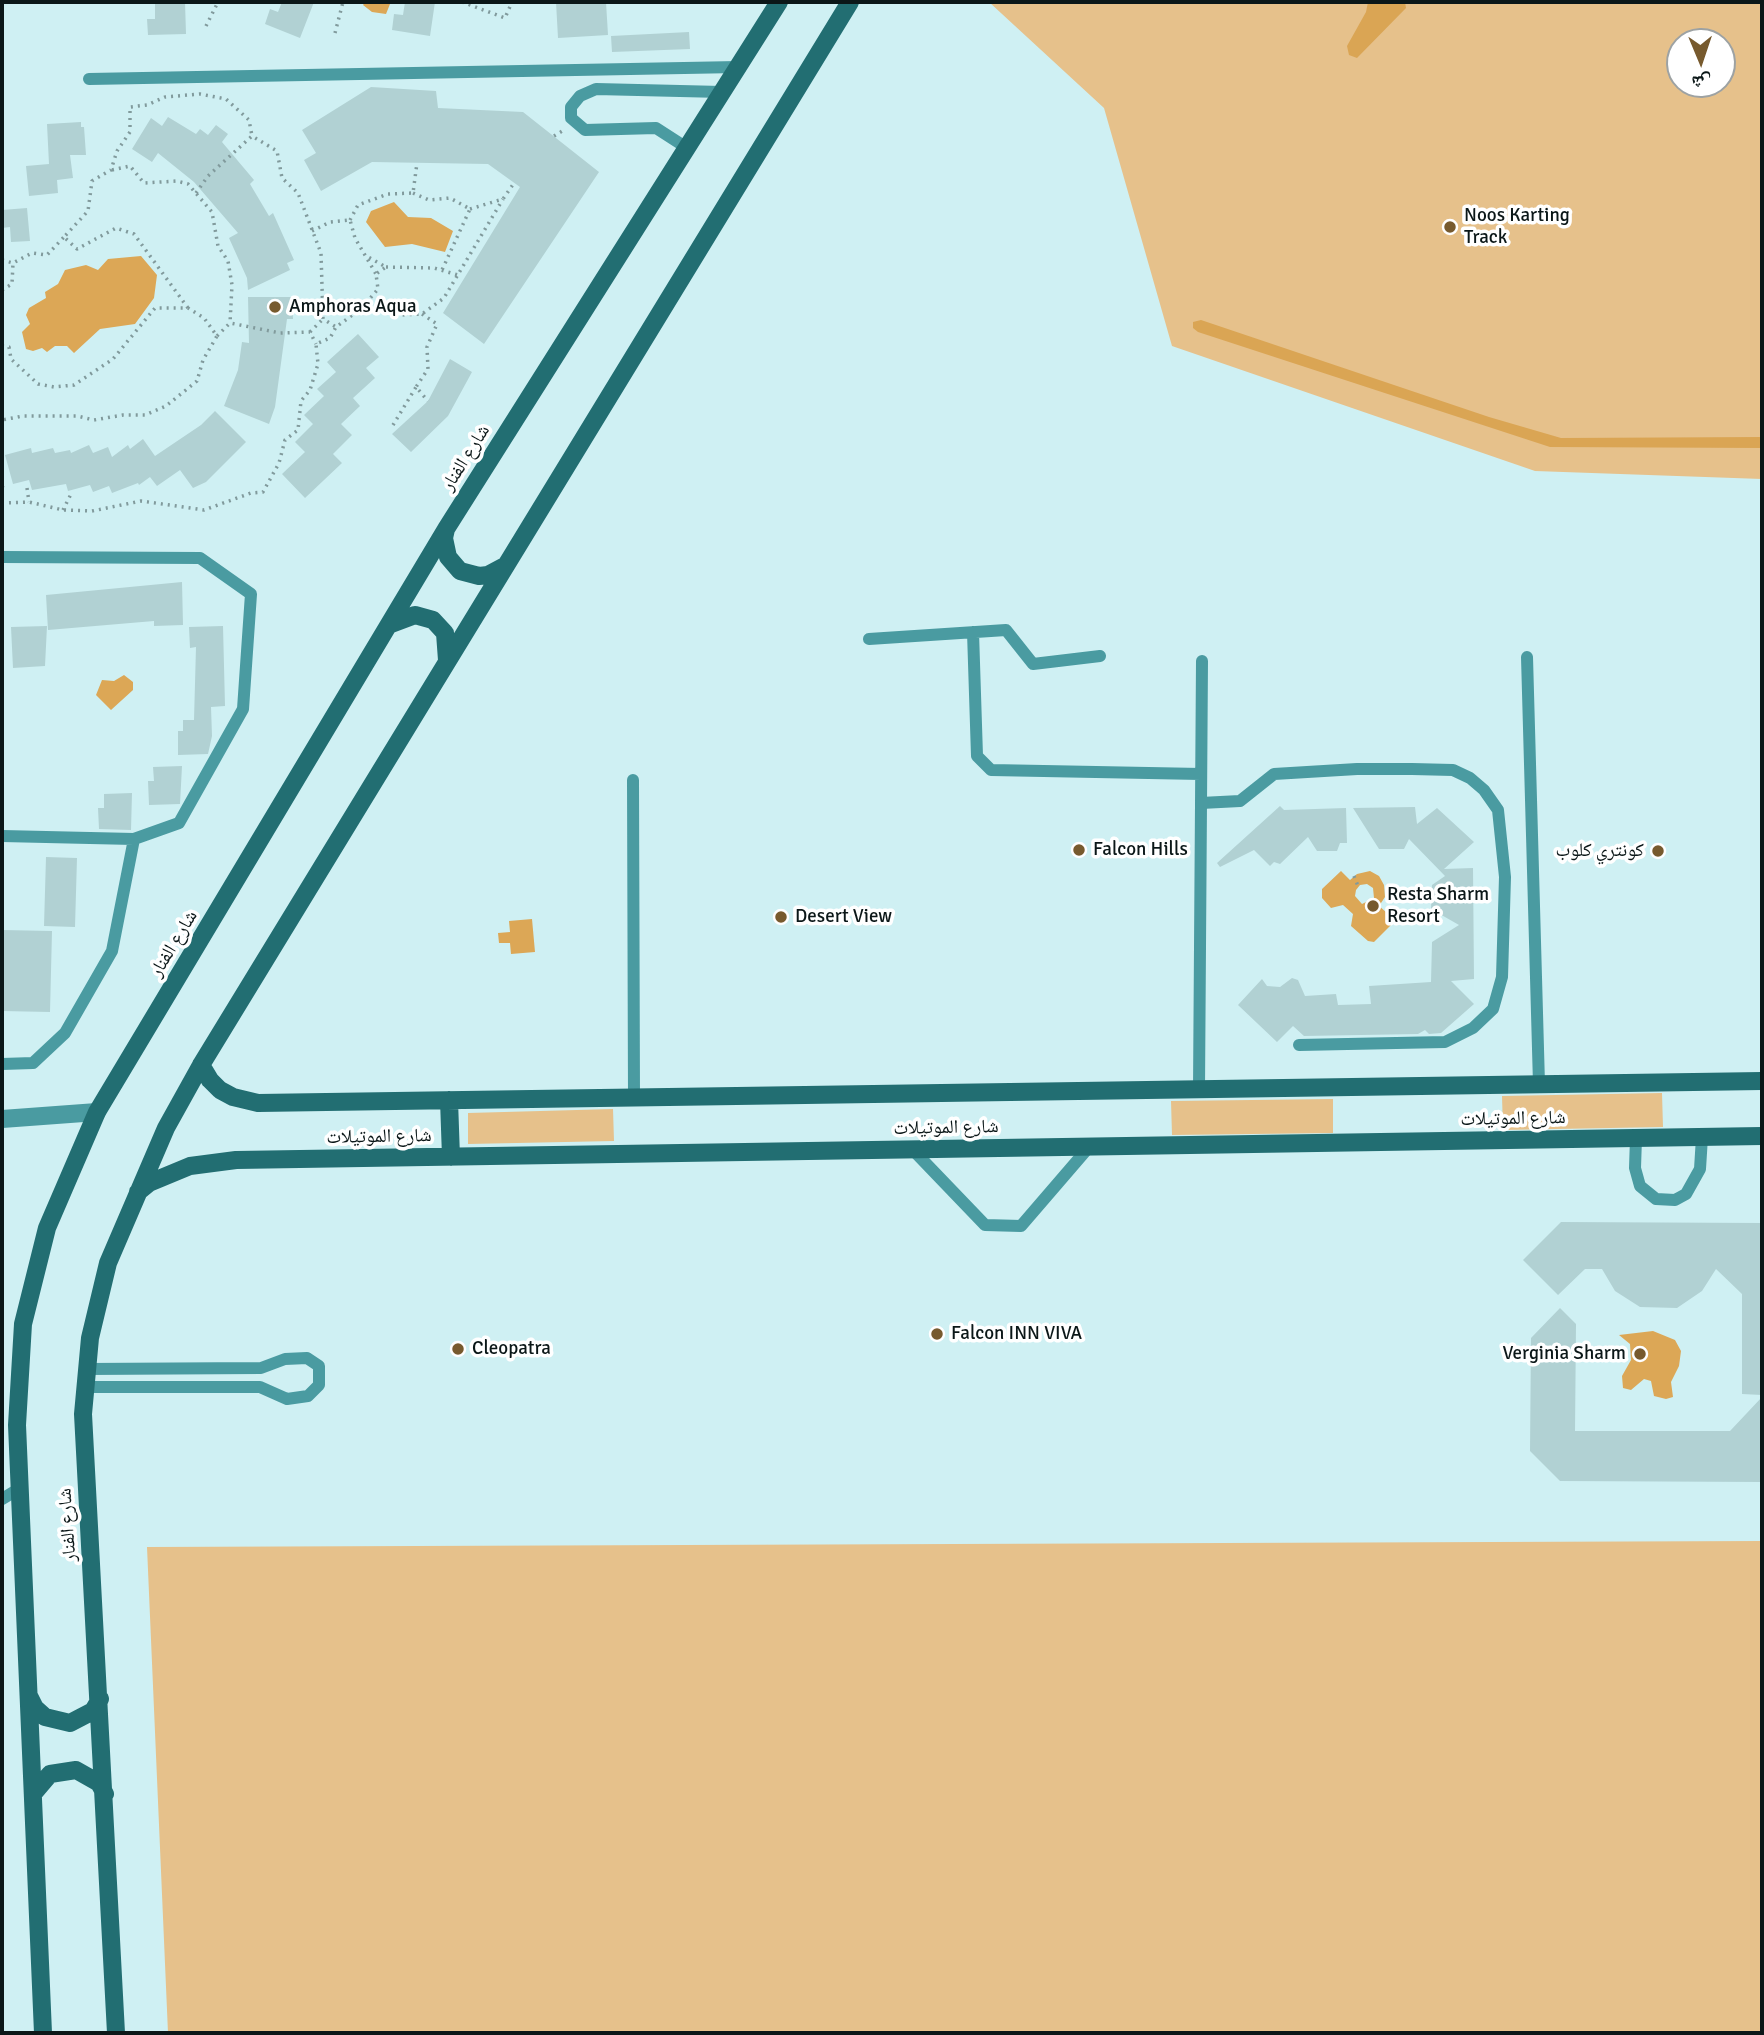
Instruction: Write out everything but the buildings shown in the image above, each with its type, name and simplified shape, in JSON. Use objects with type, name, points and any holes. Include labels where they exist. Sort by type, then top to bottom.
[{"type":"main road","name":"شارع الفنار","points":[[43,2033],[29,1696],[9,1494],[19,1356],[29,1291],[47,1228],[97,1112],[446,529],[779,2]]},
{"type":"main road","name":"شارع الفنار","points":[[117,2033],[83,1414],[85,1378],[95,1312],[108,1263],[166,1128],[201,1065],[850,2]]},
{"type":"main road","points":[[446,529],[444,538],[448,556],[460,571],[479,576],[488,575],[505,566]]},
{"type":"main road","points":[[390,625],[415,615],[433,620],[445,633],[447,660]]},
{"type":"main road","name":"شارع الموتيلات","points":[[201,1065],[220,1090],[245,1101],[1762,1081]]},
{"type":"main road","points":[[449,1100],[452,1157]]},
{"type":"main road","name":"شارع الموتيلات","points":[[138,1192],[168,1174],[213,1162],[1762,1136]]},
{"type":"main road","points":[[29,1696],[35,1708],[45,1717],[70,1723],[93,1711],[100,1699]]},
{"type":"main road","points":[[33,1794],[50,1774],[76,1770],[99,1783],[105,1794]]},
{"type":"street","points":[[2,1119],[97,1112]]},
{"type":"lane","points":[[89,79],[738,67]]},
{"type":"lane","points":[[687,148],[656,128],[585,130],[570,118],[571,107],[580,96],[596,89],[722,92]]},
{"type":"lane","points":[[2,557],[200,558],[251,594],[243,709],[178,822],[134,839],[2,836]]},
{"type":"lane","points":[[869,639],[1006,630],[1033,664],[1100,656]]},
{"type":"lane","points":[[973,632],[977,756],[991,770],[1201,774]]},
{"type":"lane","points":[[1527,657],[1539,1084]]},
{"type":"lane","points":[[1199,1089],[1202,661]]},
{"type":"lane","points":[[1201,803],[1240,802],[1274,775],[1321,770],[1412,769],[1453,770],[1470,778],[1498,810],[1505,877],[1502,977],[1493,1009],[1473,1028],[1445,1042],[1299,1045]]},
{"type":"lane","points":[[633,780],[634,1097]]},
{"type":"lane","points":[[2,1064],[33,1063],[65,1033],[111,951],[134,839]]},
{"type":"lane","points":[[1636,1138],[1635,1168],[1640,1186],[1656,1199],[1675,1200],[1686,1194],[1700,1169],[1702,1137]]},
{"type":"lane","points":[[913,1150],[985,1225],[1021,1226],[1089,1147]]},
{"type":"lane","points":[[307,1358],[319,1366],[319,1385],[308,1396],[287,1399],[260,1387],[85,1378],[261,1368],[285,1359],[307,1358]]},
{"type":"path","points":[[206,26],[218,2]]},
{"type":"path","points":[[335,33],[343,2]]},
{"type":"path","points":[[462,2],[505,18],[512,2]]},
{"type":"path","points":[[111,170],[117,151],[130,132],[130,107],[146,105],[165,97],[200,94],[226,99],[249,120],[252,135],[277,151],[282,178],[298,193],[321,253],[323,319],[310,332],[280,332],[230,323]]},
{"type":"path","points":[[196,193],[208,176],[252,135]]},
{"type":"path","points":[[413,193],[417,163]]},
{"type":"path","points":[[2,260],[13,263],[32,253],[47,255],[88,211],[92,181],[111,170],[130,166],[144,183],[177,181],[188,184],[196,193],[212,212],[218,246],[228,261],[232,285],[230,323],[217,336],[203,360],[197,381],[166,406],[145,415],[123,415],[94,420],[77,416],[23,416],[2,420]]},
{"type":"path","points":[[362,308],[379,307],[401,315],[422,314],[444,298],[484,227],[514,183]]},
{"type":"path","points":[[316,344],[330,338],[336,327],[362,308],[378,289],[376,274],[355,238],[350,220],[358,205],[388,194],[413,193],[429,200],[450,198],[470,209],[503,200]]},
{"type":"path","points":[[442,270],[470,209]]},
{"type":"path","points":[[312,231],[330,222],[350,220]]},
{"type":"path","points":[[64,237],[77,249],[116,228],[134,234],[188,308],[204,318],[217,336]]},
{"type":"path","points":[[368,257],[386,267],[442,270],[458,275]]},
{"type":"path","points":[[2,290],[12,284],[13,263]]},
{"type":"path","points":[[376,274],[386,267]]},
{"type":"path","points":[[2,346],[9,347],[11,359],[38,384],[54,387],[74,385],[125,347],[138,324],[155,309],[188,308]]},
{"type":"path","points":[[393,425],[428,369],[427,347],[437,324],[422,314]]},
{"type":"path","points":[[323,319],[336,327]]},
{"type":"path","points":[[2,503],[29,502],[63,510],[92,511],[141,501],[204,510],[251,493],[263,492],[279,463],[285,440],[298,430],[301,401],[310,390],[318,364],[316,344],[310,332]]},
{"type":"path","points":[[416,387],[428,401]]},
{"type":"path","points":[[27,488],[29,502]]},
{"type":"path","points":[[63,510],[72,492]]},
{"type":"path","points":[[1354,876],[1358,886]]},
{"type":"shaded area","points":[[365,2],[390,4],[386,14],[372,12],[363,5]]},
{"type":"shaded area","name":"Noos Karting Track","points":[[989,2],[1762,2],[1762,479],[1535,471],[1172,346],[1104,108]]},
{"type":"shaded area","points":[[1368,2],[1405,2],[1406,8],[1357,58],[1349,55],[1347,46],[1366,12]]},
{"type":"shaded area","points":[[394,202],[408,217],[431,218],[453,231],[445,252],[412,244],[385,247],[366,222],[371,211]]},
{"type":"shaded area","points":[[141,256],[157,275],[154,298],[135,324],[100,329],[74,353],[67,346],[55,346],[47,352],[42,348],[33,351],[26,349],[22,332],[30,324],[26,315],[29,308],[46,298],[45,292],[58,284],[65,270],[86,265],[98,270],[108,259]]},
{"type":"shaded area","points":[[1201,320],[1489,417],[1561,438],[1762,437],[1762,448],[1550,447],[1198,332],[1193,328],[1193,322]]},
{"type":"shaded area","points":[[124,675],[133,682],[133,690],[111,710],[96,695],[102,680],[114,681]]},
{"type":"shaded area","points":[[1341,871],[1350,880],[1357,874],[1370,871],[1379,876],[1384,885],[1385,897],[1379,906],[1393,918],[1392,924],[1374,942],[1368,941],[1351,926],[1353,914],[1343,905],[1331,908],[1322,898],[1322,889]],"holes":[[[1367,884],[1373,888],[1374,898],[1362,904],[1355,896],[1360,885]]]},
{"type":"shaded area","points":[[532,919],[535,952],[511,954],[510,943],[499,943],[498,933],[510,932],[509,921]]},
{"type":"shaded area","points":[[1662,1093],[1663,1127],[1503,1130],[1502,1096]]},
{"type":"shaded area","points":[[1333,1099],[1333,1133],[1172,1135],[1171,1101]]},
{"type":"shaded area","points":[[613,1109],[614,1141],[468,1144],[468,1113]]},
{"type":"shaded area","points":[[1653,1331],[1675,1340],[1681,1351],[1679,1366],[1671,1382],[1673,1397],[1666,1399],[1654,1396],[1651,1381],[1644,1379],[1631,1390],[1623,1388],[1622,1376],[1631,1360],[1630,1344],[1619,1335]]},
{"type":"shaded area","points":[[1762,1541],[1762,2033],[168,2033],[147,1547]]},
{"type":"place","name":"Noos Karting Track","points":[[1450,227]]},
{"type":"place","name":"Amphoras Aqua","points":[[275,307]]},
{"type":"place","name":"Falcon Hills","points":[[1079,850]]},
{"type":"place","name":"كونتري كلوب","points":[[1658,851]]},
{"type":"place","name":"Resta Sharm Resort","points":[[1373,906]]},
{"type":"place","name":"Desert View","points":[[781,917]]},
{"type":"place","name":"Falcon INN VIVA","points":[[937,1334]]},
{"type":"place","name":"Cleopatra","points":[[458,1349]]},
{"type":"place","name":"Verginia Sharm","points":[[1640,1354]]}]
